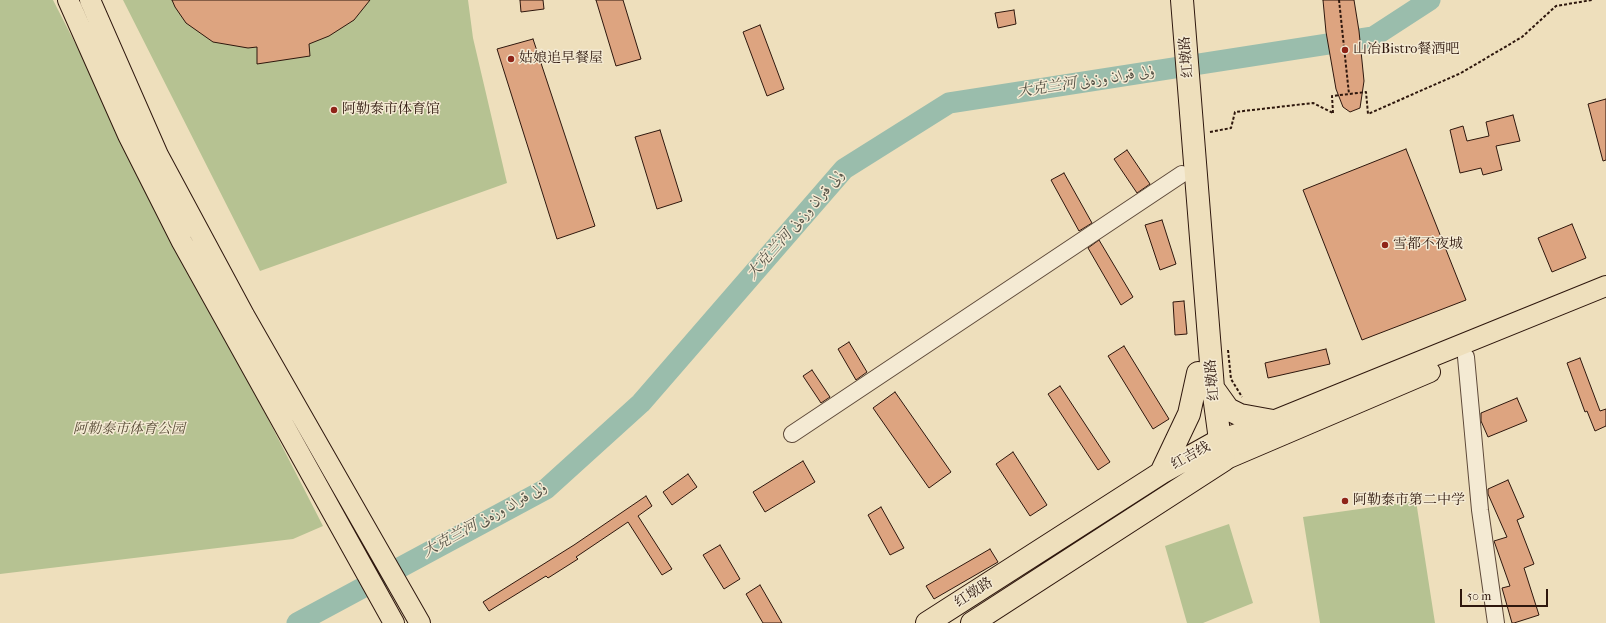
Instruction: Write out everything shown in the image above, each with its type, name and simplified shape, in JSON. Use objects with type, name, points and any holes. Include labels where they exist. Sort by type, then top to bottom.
[{"type":"highway","name":"红墩路","points":[[972,623],[1215,454],[1213,388],[1184,108],[1167,0]]},
{"type":"highway","name":"红墩路","points":[[1182,0],[1184,108],[1182,174],[1198,373]]},
{"type":"highway","points":[[1198,373],[1215,454]]},
{"type":"highway","points":[[1161,473],[1189,414],[1198,373]]},
{"type":"highway","points":[[1213,388],[1228,409],[1240,415],[1273,421]]},
{"type":"highway","name":"红吉线","points":[[1161,473],[1215,454]]},
{"type":"highway","name":"红墩路","points":[[927,623],[1161,473]]},
{"type":"main road","points":[[68,0],[128,135],[182,242],[299,455],[394,623]]},
{"type":"main road","points":[[90,0],[158,155],[244,315],[420,623]]},
{"type":"main road","points":[[1215,454],[1273,421],[1606,286]]},
{"type":"main road","points":[[1215,454],[1466,357],[1606,299]]},
{"type":"street","points":[[792,434],[1182,174]]},
{"type":"street","points":[[1466,357],[1480,510],[1496,623]]},
{"type":"path","points":[[1339,0],[1349,94]]},
{"type":"path","points":[[1206,132],[1230,128],[1235,112],[1313,103],[1333,113],[1332,96],[1366,92],[1368,114],[1461,73],[1522,37],[1556,6],[1592,0]]},
{"type":"path","points":[[1228,348],[1231,378],[1243,398]]},
{"type":"green space","name":"阿勒泰市体育公园","points":[[0,0],[53,0],[323,526],[293,539],[0,574]]},
{"type":"green space","name":"阿勒泰市体育馆","points":[[123,0],[468,0],[473,38],[507,183],[260,271]]},
{"type":"green space","points":[[1416,501],[1435,623],[1320,623],[1303,517]]},
{"type":"green space","points":[[1229,524],[1253,603],[1203,623],[1187,623],[1165,546]]},
{"type":"building","points":[[172,0],[370,0],[354,20],[329,36],[309,44],[310,56],[257,64],[257,47],[248,48],[213,42],[186,23]]},
{"type":"building","points":[[520,0],[543,0],[544,9],[521,12]]},
{"type":"building","points":[[596,0],[623,0],[641,59],[616,66]]},
{"type":"building","name":"山冶Bistro餐酒吧","points":[[1323,0],[1354,0],[1364,81],[1360,108],[1350,112],[1343,107],[1336,89],[1326,32]]},
{"type":"building","points":[[1014,10],[1016,24],[998,28],[995,13]]},
{"type":"building","points":[[760,25],[784,89],[767,96],[743,32]]},
{"type":"building","points":[[533,39],[595,226],[557,239],[497,49]]},
{"type":"building","points":[[1606,99],[1606,160],[1603,161],[1588,104]]},
{"type":"building","points":[[1513,115],[1520,141],[1496,146],[1502,170],[1483,175],[1481,168],[1460,173],[1450,130],[1463,126],[1467,141],[1489,136],[1486,122]]},
{"type":"building","points":[[660,130],[682,201],[657,209],[635,137]]},
{"type":"building","name":"雪都不夜城","points":[[1406,149],[1466,300],[1362,340],[1303,190]]},
{"type":"building","points":[[1127,150],[1150,184],[1137,193],[1114,159]]},
{"type":"building","points":[[1064,173],[1092,223],[1079,231],[1051,180]]},
{"type":"building","points":[[1162,220],[1176,264],[1160,270],[1145,225]]},
{"type":"building","points":[[1572,224],[1586,258],[1552,272],[1538,238]]},
{"type":"building","points":[[1099,240],[1133,297],[1121,305],[1088,248]]},
{"type":"building","points":[[1184,301],[1187,334],[1175,335],[1173,302]]},
{"type":"building","points":[[849,342],[867,372],[856,380],[838,349]]},
{"type":"building","points":[[1124,346],[1169,419],[1153,429],[1108,356]]},
{"type":"building","points":[[1326,349],[1330,364],[1268,378],[1265,363]]},
{"type":"building","points":[[1580,358],[1600,411],[1606,409],[1606,426],[1595,431],[1587,411],[1585,412],[1567,363]]},
{"type":"building","points":[[812,370],[830,397],[821,403],[803,376]]},
{"type":"building","points":[[1060,386],[1110,462],[1098,470],[1048,394]]},
{"type":"building","points":[[895,392],[951,472],[929,488],[873,408]]},
{"type":"building","points":[[1517,398],[1527,421],[1488,437],[1481,421],[1481,413]]},
{"type":"building","points":[[1013,452],[1047,505],[1030,516],[996,464]]},
{"type":"building","points":[[803,461],[815,482],[765,512],[753,492]]},
{"type":"building","points":[[688,474],[697,487],[672,505],[663,492]]},
{"type":"building","points":[[1508,480],[1524,517],[1517,520],[1534,564],[1524,568],[1539,615],[1514,623],[1512,623],[1502,588],[1510,586],[1494,541],[1507,537],[1488,494],[1488,489]]},
{"type":"building","points":[[646,496],[652,506],[638,516],[672,569],[662,575],[628,522],[576,557],[578,559],[548,578],[546,576],[489,611],[483,602],[574,545]]},
{"type":"building","points":[[881,507],[904,548],[890,555],[868,515]]},
{"type":"building","points":[[720,545],[740,579],[724,589],[703,555]]},
{"type":"building","points":[[990,549],[998,562],[934,599],[926,586]]},
{"type":"building","points":[[760,585],[782,623],[763,623],[746,594]]},
{"type":"waterway","name":"大克兰河 ۇلى قىران وزەنى","points":[[297,623],[546,489],[641,403],[844,169],[949,103],[1373,37],[1430,0]]},
{"type":"place","name":"山冶Bistro餐酒吧","points":[[1345,50]]},
{"type":"place","name":"姑娘追早餐屋","points":[[511,59]]},
{"type":"place","name":"阿勒泰市体育馆","points":[[334,110]]},
{"type":"place","name":"雪都不夜城","points":[[1385,245]]},
{"type":"place","name":"阿勒泰市第二中学","points":[[1345,501]]}]
